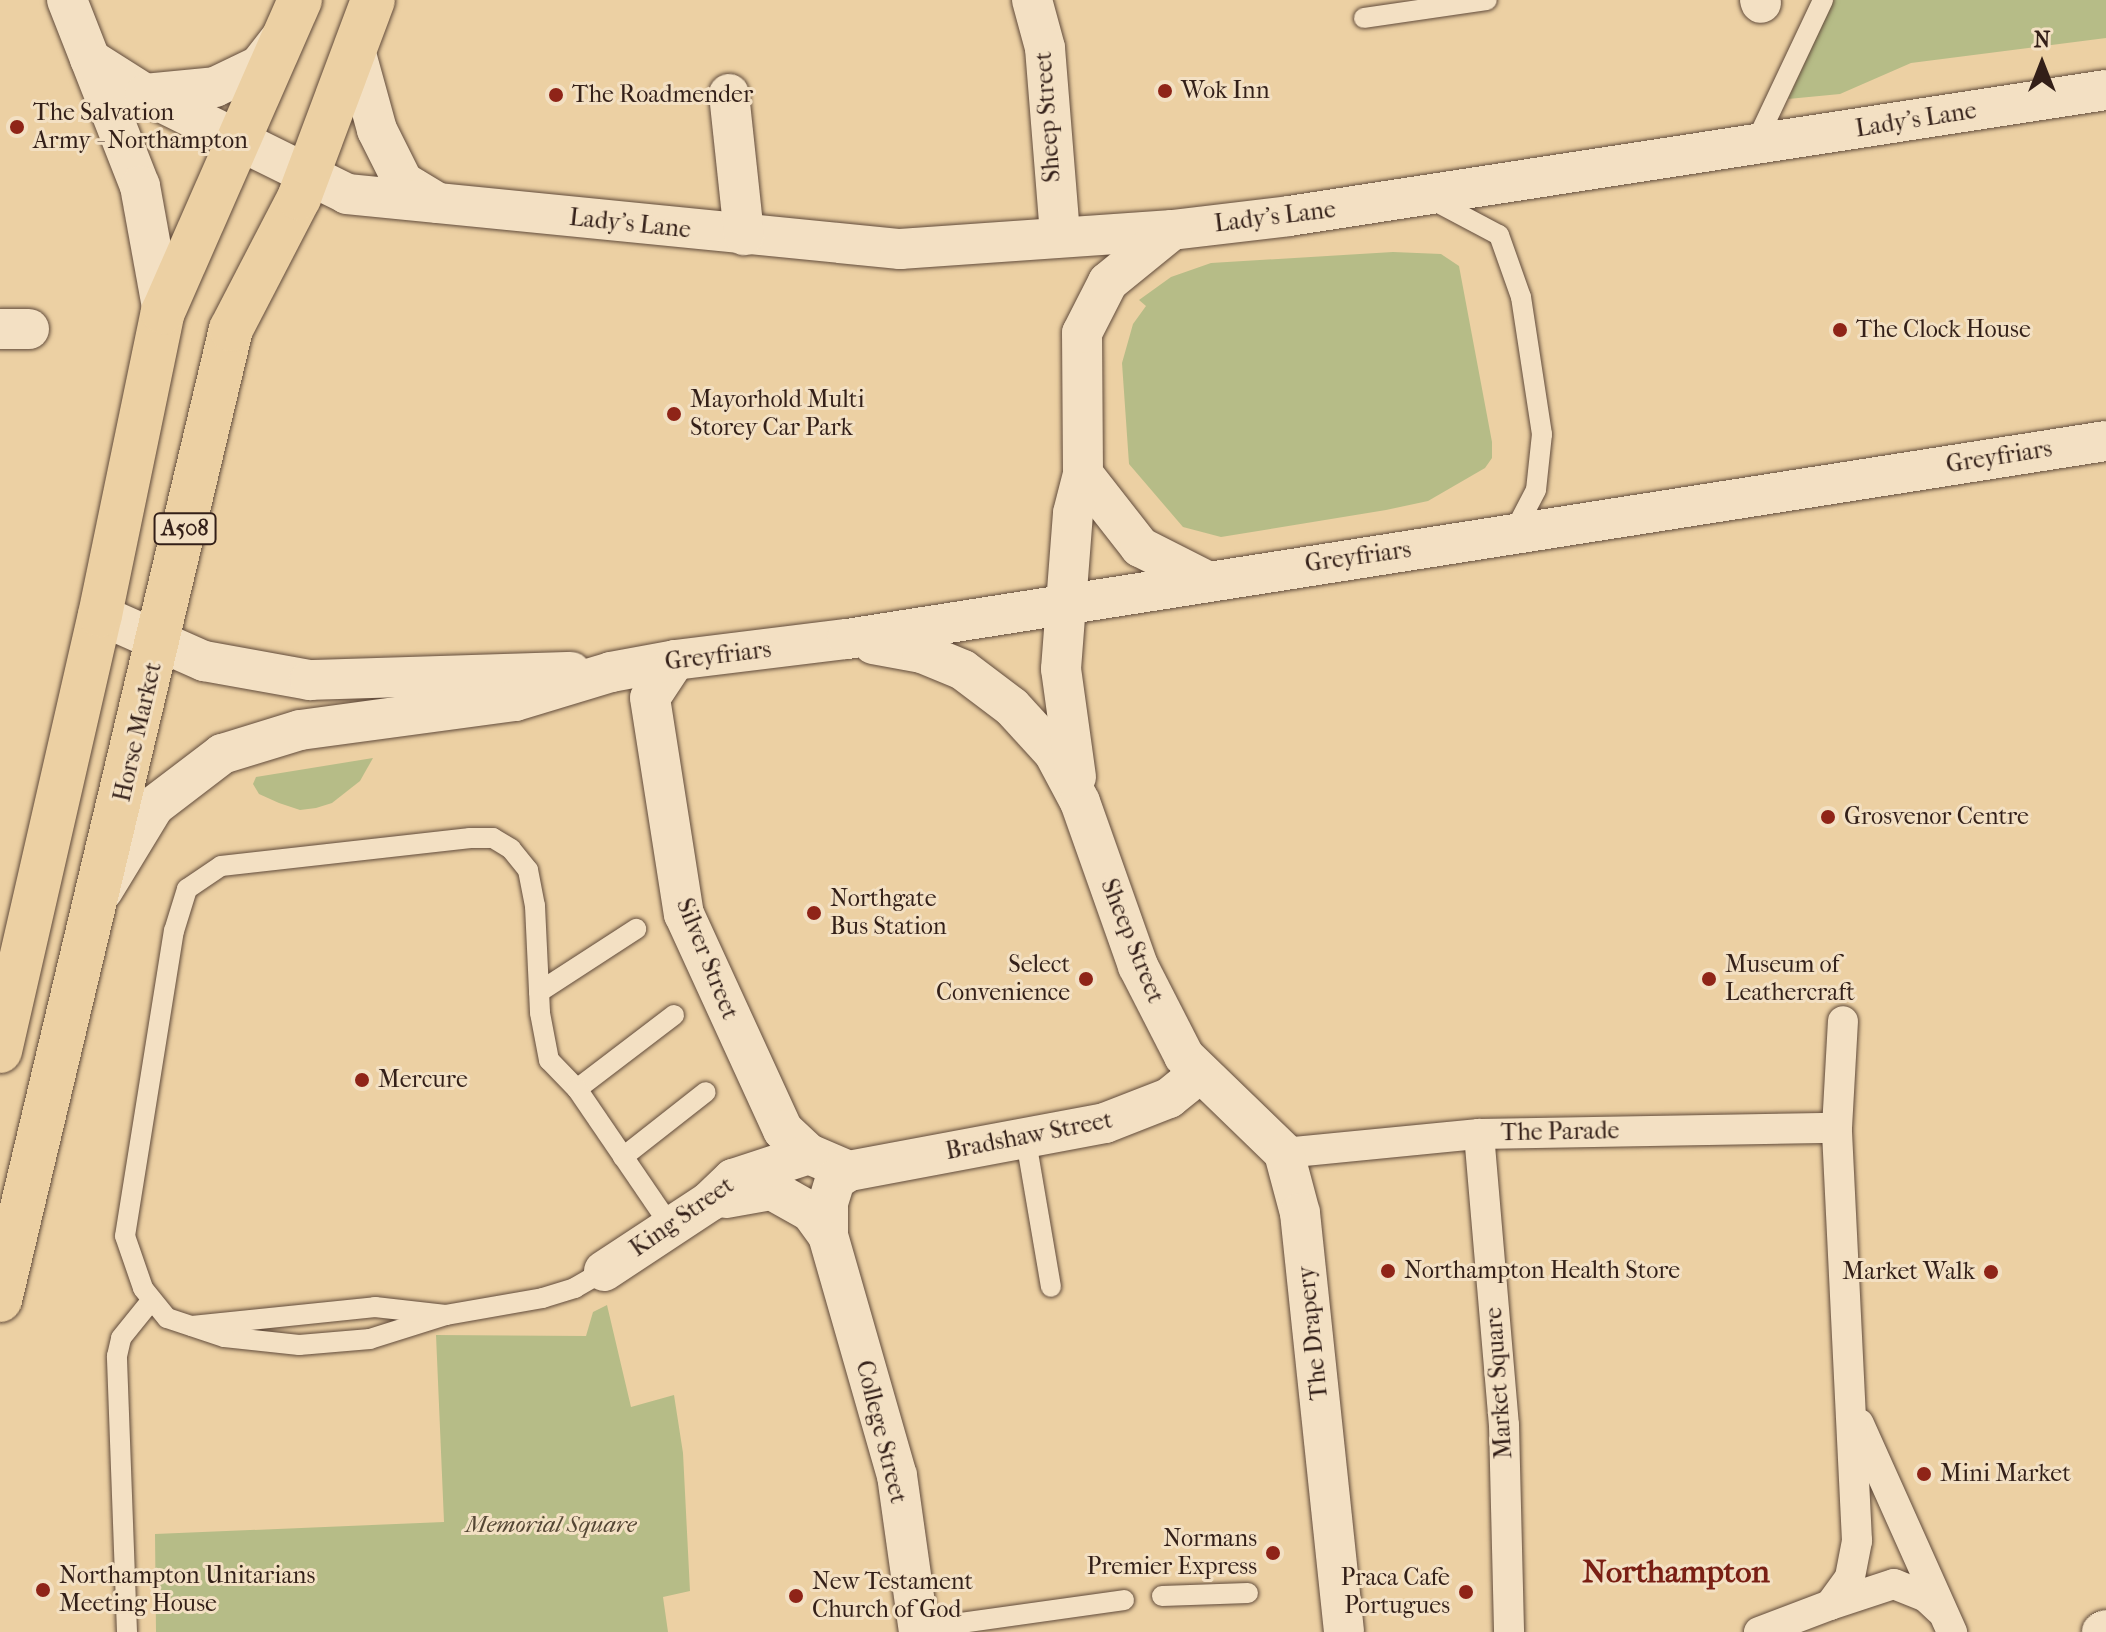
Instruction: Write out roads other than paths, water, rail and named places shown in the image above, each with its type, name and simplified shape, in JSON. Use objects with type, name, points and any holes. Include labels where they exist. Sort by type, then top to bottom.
[{"type":"highway","name":"A508","points":[[307,176],[373,0]]},
{"type":"highway","name":"A508","points":[[0,1051],[100,615],[163,312],[294,15]]},
{"type":"highway","name":"Horse Market","points":[[0,1300],[99,896],[231,329],[307,176]]},
{"type":"street","points":[[67,0],[140,186],[163,312]]},
{"type":"street","name":"Sheep Street","points":[[1032,0],[1045,48],[1060,235]]},
{"type":"street","points":[[145,94],[215,87],[259,66],[294,15]]},
{"type":"street","name":"Lady's Lane","points":[[355,50],[377,130],[403,182],[438,203]]},
{"type":"street","name":"Lady's Lane","points":[[90,59],[145,94],[347,194],[900,249],[1060,235],[1172,230],[1426,196],[2106,90]]},
{"type":"street","points":[[729,94],[744,235]]},
{"type":"street","points":[[1067,603],[1073,513],[1083,474],[1079,355],[1086,319],[1108,282],[1172,230]]},
{"type":"street","name":"Greyfriars","points":[[99,896],[154,806],[222,754],[300,730],[515,701],[611,672],[675,660],[847,639],[1205,580],[2106,441]]},
{"type":"street","points":[[1083,474],[1140,547],[1205,580]]},
{"type":"street","name":"Sheep Street","points":[[1067,603],[1061,669],[1080,802]]},
{"type":"street","name":"Greyfriars","points":[[100,615],[204,661],[310,680],[611,672]]},
{"type":"street","name":"Sheep Street","points":[[847,639],[922,653],[963,670],[1034,728],[1054,753],[1080,802],[1138,966],[1184,1056],[1199,1074]]},
{"type":"street","name":"Silver Street","points":[[675,660],[650,698],[684,914],[766,1100],[783,1130],[809,1154],[849,1171]]},
{"type":"street","points":[[1830,1605],[1850,1577],[1857,1541],[1837,1128],[1843,1021]]},
{"type":"street","name":"Bradshaw Street","points":[[849,1171],[1025,1135],[1105,1123],[1142,1111],[1199,1074]]},
{"type":"street","name":"The Drapery","points":[[1199,1074],[1238,1103],[1284,1153],[1300,1213],[1344,1632]]},
{"type":"street","name":"The Parade","points":[[1284,1153],[1479,1134],[1837,1128]]},
{"type":"street","name":"Market Square","points":[[1479,1134],[1504,1425],[1509,1632]]},
{"type":"street","name":"King Street","points":[[604,1271],[710,1201],[733,1179],[809,1154]]},
{"type":"street","name":"College Street","points":[[849,1171],[835,1180],[831,1192],[828,1235],[897,1476],[919,1630]]},
{"type":"street","name":"College Street","points":[[710,1201],[772,1190],[811,1212],[828,1235]]},
{"type":"street","points":[[1852,1408],[1947,1622]]},
{"type":"street","points":[[1759,1632],[1894,1584],[1926,1597],[1947,1622]]},
{"type":"lane","points":[[1364,18],[1487,0]]},
{"type":"lane","points":[[1755,144],[1823,0]]},
{"type":"lane","points":[[1426,196],[1499,235],[1521,297],[1542,434],[1536,490],[1513,534]]},
{"type":"lane","points":[[604,1271],[575,1288],[543,1298],[446,1315],[398,1333],[299,1345],[224,1337],[188,1327],[150,1302],[128,1255],[125,1236],[178,911],[187,889],[221,866],[493,838],[511,849],[528,870],[539,992],[549,1060],[577,1089],[671,1227]]},
{"type":"lane","points":[[539,992],[636,929]]},
{"type":"lane","points":[[577,1089],[674,1015]]},
{"type":"lane","points":[[623,1157],[706,1092]]},
{"type":"lane","points":[[1025,1135],[1051,1287]]},
{"type":"lane","points":[[127,1632],[117,1356],[121,1338],[150,1302]]},
{"type":"lane","points":[[188,1327],[375,1307],[446,1315]]},
{"type":"lane","points":[[1162,1596],[1248,1593]]},
{"type":"lane","points":[[919,1630],[1124,1600]]},
{"type":"place","name":"Wok Inn","points":[[1165,91]]},
{"type":"place","name":"The Roadmender","points":[[556,95]]},
{"type":"place","name":"The Salvation Army - Northampton","points":[[17,127]]},
{"type":"place","name":"The Clock House","points":[[1840,330]]},
{"type":"place","name":"Mayorhold Multi Storey Car Park","points":[[674,414]]},
{"type":"place","name":"Grosvenor Centre","points":[[1828,817]]},
{"type":"place","name":"Northgate Bus Station","points":[[814,913]]},
{"type":"place","name":"Select Convenience","points":[[1086,979]]},
{"type":"place","name":"Museum of Leathercraft","points":[[1709,979]]},
{"type":"place","name":"Mercure","points":[[362,1080]]},
{"type":"place","name":"Northampton Health Store","points":[[1388,1271]]},
{"type":"place","name":"Market Walk","points":[[1991,1272]]},
{"type":"place","name":"Mini Market","points":[[1924,1474]]},
{"type":"place","name":"Normans Premier Express","points":[[1273,1553]]},
{"type":"place","name":"Northampton Unitarians Meeting House","points":[[43,1590]]},
{"type":"place","name":"Praca Cafe Portugues","points":[[1466,1592]]},
{"type":"place","name":"New Testament Church of God","points":[[796,1596]]},
{"type":"district","name":"Northampton","points":[[1676,1572]]},
{"type":"park label","name":"Memorial Square","points":[[551,1525]]}]
